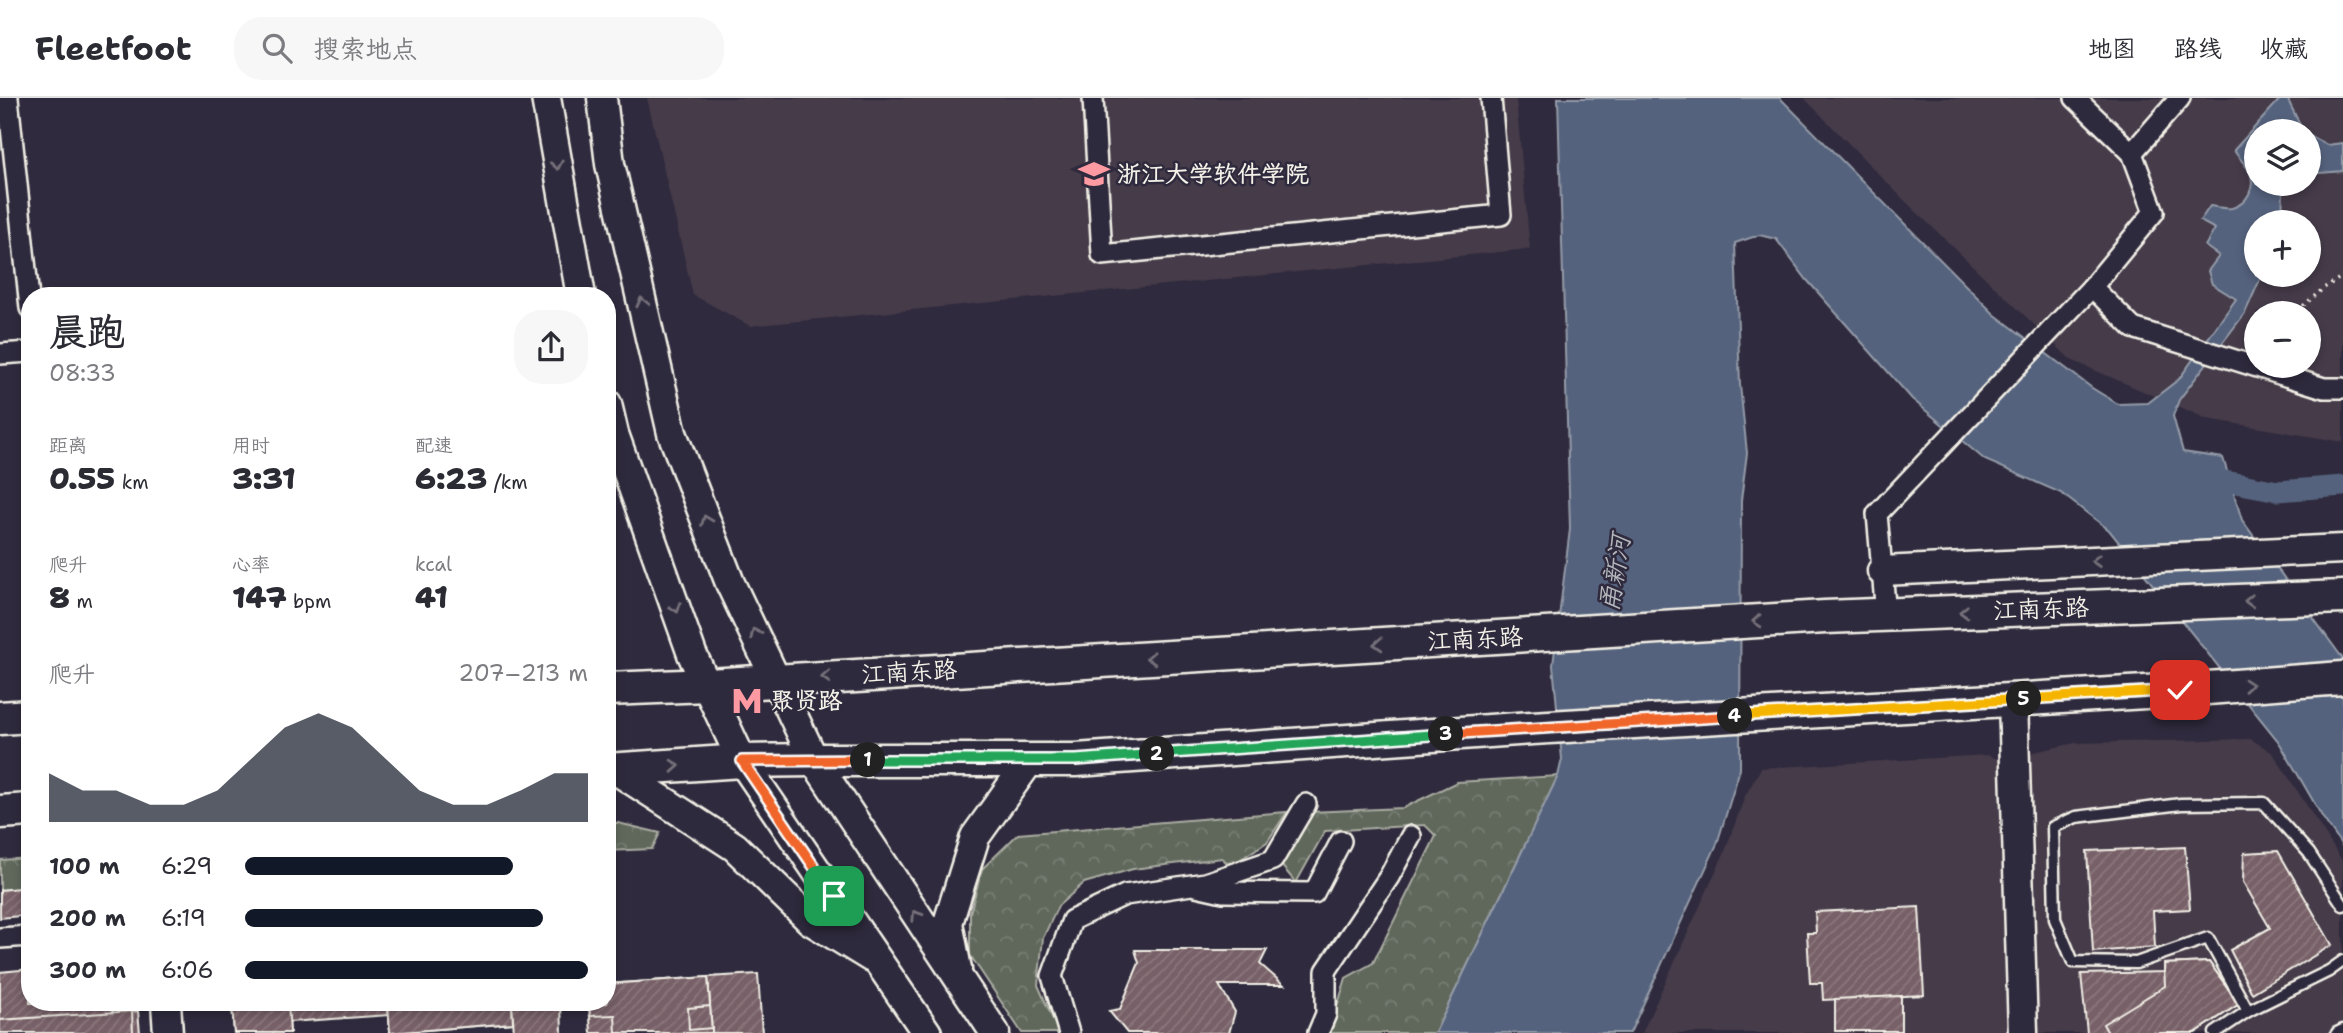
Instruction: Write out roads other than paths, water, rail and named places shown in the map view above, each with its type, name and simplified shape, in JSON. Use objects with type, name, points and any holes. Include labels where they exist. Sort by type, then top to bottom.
[{"type":"main road","points":[[546,98],[580,287]]},
{"type":"main road","points":[[602,98],[610,164],[672,433],[730,583],[814,760],[995,1033]]},
{"type":"main road","points":[[616,440],[692,654],[742,761],[927,1033]]},
{"type":"main road","points":[[1882,571],[2343,549]]},
{"type":"main road","name":"江南东路","points":[[616,689],[1825,617],[2330,598]]},
{"type":"main road","points":[[616,770],[742,761],[1076,760],[1532,728],[2343,678]]},
{"type":"main road","points":[[2013,699],[2023,1033]]},
{"type":"main road","points":[[0,718],[21,717]]},
{"type":"main road","points":[[959,981],[948,922],[975,837],[1030,760]]},
{"type":"main road","points":[[616,773],[735,847],[810,920],[880,963]]},
{"type":"main road","points":[[0,812],[21,811]]},
{"type":"main road","points":[[167,1011],[168,1033]]},
{"type":"main road","points":[[177,1011],[178,1033]]},
{"type":"street","points":[[8,98],[28,287]]},
{"type":"street","points":[[1093,98],[1102,255],[1501,215],[1491,98]]},
{"type":"street","points":[[1886,615],[1877,513],[2092,287],[2154,212],[2132,153],[2075,98]]},
{"type":"street","points":[[2132,153],[2180,98]]},
{"type":"street","points":[[2092,287],[2133,328],[2324,388],[2343,388]]},
{"type":"street","points":[[0,354],[21,353]]},
{"type":"street","points":[[1069,1033],[1052,976],[1072,920],[1125,895],[1205,883],[1273,860],[1307,804]]},
{"type":"street","points":[[1318,1033],[1326,1014],[1326,971],[1389,877],[1411,836]]},
{"type":"street","points":[[1191,885],[1223,892],[1314,893],[1341,841]]},
{"type":"street","points":[[0,938],[21,937]]},
{"type":"lane","points":[[2248,1011],[2208,938],[2136,963],[2073,962],[2055,919],[2053,827],[2076,817],[2181,804],[2264,803],[2309,853],[2343,905]]},
{"type":"lane","points":[[2215,1033],[2248,1011],[2329,971],[2343,961]]},
{"type":"lane","points":[[2337,1033],[2343,1030]]},
{"type":"water","name":"甬新河","points":[[1558,98],[1780,98],[1994,314],[2092,388],[2118,404],[2148,403],[2179,379],[2236,299],[2212,284],[2208,271],[2219,256],[2205,246],[2215,229],[2200,221],[2210,206],[2232,208],[2248,196],[2283,196],[2282,210],[2244,210],[2244,287],[2257,287],[2250,301],[2244,301],[2244,314],[2179,400],[2173,416],[2183,452],[2223,458],[2242,520],[2343,659],[2343,847],[2279,742],[2109,530],[2061,493],[1985,460],[1912,399],[1807,280],[1776,239],[1759,235],[1735,243],[1740,385],[1747,453],[1741,500],[1740,769],[1717,844],[1630,1033],[1435,1033],[1558,776],[1562,759],[1553,665],[1570,529]]},
{"type":"water","points":[[2281,98],[2287,98],[2297,119],[2262,119]]},
{"type":"water","points":[[2244,139],[2244,163],[2234,150]]},
{"type":"water","points":[[2321,142],[2327,145],[2343,143],[2343,171],[2321,173]]},
{"type":"waterway","points":[[2204,477],[2278,491],[2343,486]]},
{"type":"place","name":"浙江大学软件学院","points":[[1094,174]]},
{"type":"place","name":"聚贤路","points":[[747,701]]}]
